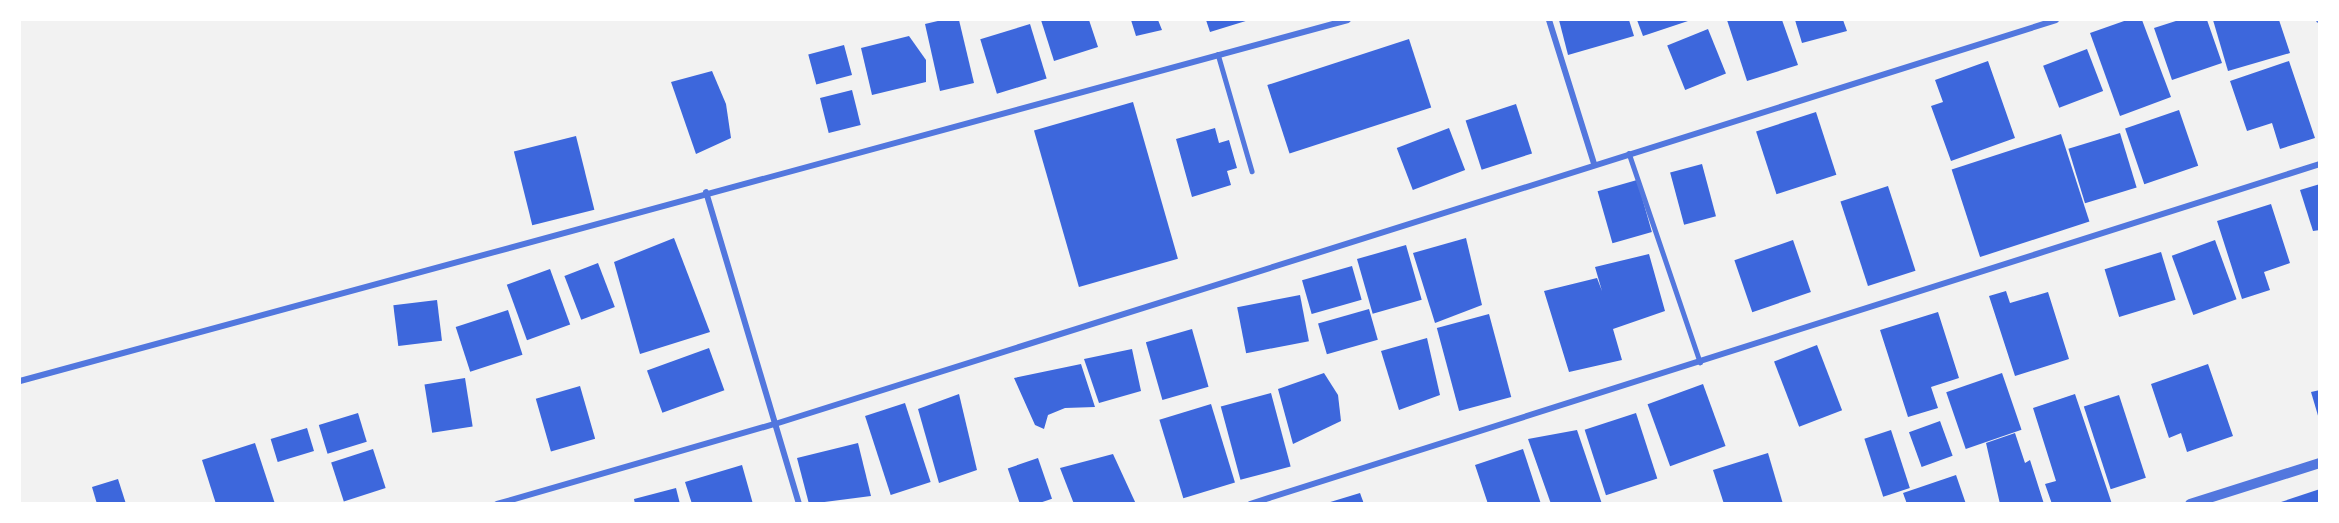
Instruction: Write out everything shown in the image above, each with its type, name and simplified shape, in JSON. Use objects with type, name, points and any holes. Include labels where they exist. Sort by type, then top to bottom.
[{"type":"street","points":[[20,381],[706,192],[1347,20]]},
{"type":"street","points":[[1549,20],[1594,164]]},
{"type":"street","points":[[497,504],[774,424],[2056,20]]},
{"type":"street","points":[[1250,504],[2319,164]]},
{"type":"street","points":[[706,192],[799,504]]},
{"type":"street","points":[[2190,504],[2319,463]]},
{"type":"lane","points":[[1218,54],[1252,171]]},
{"type":"lane","points":[[1629,153],[1700,362]]},
{"type":"building","points":[[942,20],[959,20],[974,83],[940,91],[925,24]]},
{"type":"building","points":[[1041,20],[1089,20],[1098,47],[1054,61]]},
{"type":"building","points":[[1131,20],[1158,20],[1162,30],[1136,36]]},
{"type":"building","points":[[1206,20],[1249,20],[1210,32]]},
{"type":"building","points":[[1559,20],[1629,20],[1634,36],[1568,55]]},
{"type":"building","points":[[1637,20],[1691,20],[1643,36]]},
{"type":"building","points":[[1727,20],[1782,20],[1798,65],[1747,81]]},
{"type":"building","points":[[1795,20],[1843,20],[1847,31],[1802,43]]},
{"type":"building","points":[[2127,20],[2142,20],[2171,97],[2120,116],[2090,33]]},
{"type":"building","points":[[2179,20],[2207,20],[2222,63],[2172,80],[2154,28]]},
{"type":"building","points":[[2213,20],[2279,20],[2290,53],[2228,71]]},
{"type":"building","points":[[1030,24],[1047,79],[997,94],[980,39]]},
{"type":"building","points":[[1708,29],[1726,74],[1685,90],[1667,45]]},
{"type":"building","points":[[909,36],[926,60],[926,82],[872,95],[861,48]]},
{"type":"building","points":[[1409,39],[1431,107],[1290,154],[1267,85]]},
{"type":"building","points":[[844,45],[852,75],[816,85],[808,55]]},
{"type":"building","points":[[2087,49],[2103,91],[2059,108],[2043,66]]},
{"type":"building","points":[[1988,61],[2015,138],[1951,161],[1931,106],[1943,102],[1935,80]]},
{"type":"building","points":[[2289,61],[2315,138],[2280,149],[2272,123],[2247,131],[2230,81]]},
{"type":"building","points":[[712,71],[726,104],[731,138],[696,154],[671,82]]},
{"type":"building","points":[[852,90],[861,125],[829,133],[820,98]]},
{"type":"building","points":[[1133,102],[1178,259],[1079,287],[1034,130]]},
{"type":"building","points":[[1516,104],[1532,153],[1482,170],[1466,120]]},
{"type":"building","points":[[2179,110],[2198,166],[2144,184],[2125,129]]},
{"type":"building","points":[[1816,112],[1836,175],[1776,194],[1756,131]]},
{"type":"building","points":[[1215,128],[1219,143],[1229,140],[1237,168],[1227,171],[1231,185],[1192,197],[1176,139]]},
{"type":"building","points":[[1449,128],[1465,170],[1413,190],[1397,148]]},
{"type":"building","points":[[2120,133],[2137,188],[2085,203],[2068,149]]},
{"type":"building","points":[[2061,134],[2089,221],[1980,257],[1952,170]]},
{"type":"building","points":[[576,136],[594,210],[532,225],[514,151]]},
{"type":"building","points":[[1702,164],[1716,216],[1684,225],[1670,173]]},
{"type":"building","points":[[1637,180],[1652,232],[1612,243],[1598,191]]},
{"type":"building","points":[[2320,184],[2320,230],[2313,231],[2300,190]]},
{"type":"building","points":[[1888,186],[1916,271],[1868,286],[1840,201]]},
{"type":"building","points":[[2271,204],[2290,263],[2264,272],[2270,290],[2242,299],[2217,221]]},
{"type":"building","points":[[674,238],[710,332],[640,354],[614,262]]},
{"type":"building","points":[[1466,238],[1482,305],[1435,323],[1413,253]]},
{"type":"building","points":[[1793,240],[1811,292],[1752,312],[1734,260]]},
{"type":"building","points":[[2215,240],[2237,299],[2193,315],[2172,256]]},
{"type":"building","points":[[1406,245],[1422,300],[1373,314],[1357,259]]},
{"type":"building","points":[[2161,252],[2176,300],[2119,317],[2105,269]]},
{"type":"building","points":[[1649,254],[1665,311],[1613,329],[1622,360],[1569,372],[1544,291],[1597,278],[1602,291],[1595,267]]},
{"type":"building","points":[[598,263],[615,307],[581,320],[564,276]]},
{"type":"building","points":[[1352,266],[1362,300],[1312,314],[1302,280]]},
{"type":"building","points":[[550,269],[570,324],[527,340],[507,285]]},
{"type":"building","points":[[2006,291],[2010,303],[2048,292],[2069,359],[2015,376],[1989,296]]},
{"type":"building","points":[[1300,295],[1309,341],[1246,353],[1237,307]]},
{"type":"building","points":[[437,300],[442,341],[398,346],[393,305]]},
{"type":"building","points":[[1369,309],[1378,340],[1327,354],[1318,324]]},
{"type":"building","points":[[508,310],[523,355],[470,372],[456,327]]},
{"type":"building","points":[[1938,312],[1959,378],[1931,387],[1938,408],[1908,417],[1880,330]]},
{"type":"building","points":[[1489,314],[1511,397],[1459,411],[1437,328]]},
{"type":"building","points":[[1192,329],[1209,387],[1162,400],[1146,342]]},
{"type":"building","points":[[1427,338],[1440,395],[1399,410],[1381,351]]},
{"type":"building","points":[[1817,345],[1842,410],[1799,427],[1774,361]]},
{"type":"building","points":[[709,348],[724,390],[662,413],[647,371]]},
{"type":"building","points":[[1132,349],[1141,391],[1099,403],[1084,359]]},
{"type":"building","points":[[1081,364],[1095,407],[1065,408],[1048,415],[1044,429],[1035,425],[1014,378]]},
{"type":"building","points":[[2208,364],[2233,436],[2187,452],[2181,433],[2169,438],[2151,384]]},
{"type":"building","points":[[1324,373],[1338,395],[1341,421],[1293,444],[1278,389]]},
{"type":"building","points":[[2002,373],[2022,430],[1966,449],[1946,392]]},
{"type":"building","points":[[465,378],[473,426],[432,433],[425,384]]},
{"type":"building","points":[[1703,384],[1726,446],[1670,466],[1648,404]]},
{"type":"building","points":[[580,386],[595,439],[551,452],[536,399]]},
{"type":"building","points":[[2320,390],[2320,419],[2319,419],[2311,392]]},
{"type":"building","points":[[1271,393],[1291,466],[1240,480],[1221,406]]},
{"type":"building","points":[[959,394],[977,470],[939,483],[918,409]]},
{"type":"building","points":[[2075,394],[2112,504],[2052,504],[2045,484],[2056,481],[2033,408]]},
{"type":"building","points":[[2119,395],[2146,478],[2111,489],[2084,406]]},
{"type":"building","points":[[905,403],[931,482],[891,495],[865,416]]},
{"type":"building","points":[[1211,404],[1235,482],[1183,498],[1159,420]]},
{"type":"building","points":[[358,413],[367,442],[328,454],[319,425]]},
{"type":"building","points":[[1636,413],[1657,479],[1606,495],[1585,430]]},
{"type":"building","points":[[1940,421],[1953,456],[1922,467],[1909,432]]},
{"type":"building","points":[[307,428],[314,451],[278,462],[271,439]]},
{"type":"building","points":[[1577,430],[1602,504],[1551,504],[1528,439]]},
{"type":"building","points":[[1891,430],[1910,488],[1883,497],[1864,439]]},
{"type":"building","points":[[2015,433],[2025,463],[2030,460],[2044,504],[2000,504],[1986,443]]},
{"type":"building","points":[[255,443],[275,504],[216,504],[202,460]]},
{"type":"building","points":[[858,443],[871,496],[809,504],[797,458]]},
{"type":"building","points":[[373,449],[386,488],[344,502],[331,463]]},
{"type":"building","points":[[1523,449],[1541,504],[1488,504],[1475,465]]},
{"type":"building","points":[[1768,453],[1783,504],[1724,504],[1713,470]]},
{"type":"building","points":[[1113,454],[1136,504],[1074,504],[1060,468]]},
{"type":"building","points":[[1038,458],[1052,499],[1036,504],[1020,504],[1008,468]]},
{"type":"building","points":[[742,465],[753,504],[692,504],[685,482]]},
{"type":"building","points":[[1956,475],[1966,504],[1907,504],[1903,493]]},
{"type":"building","points":[[118,479],[126,504],[97,504],[92,487]]},
{"type":"building","points":[[676,488],[680,504],[635,504],[634,499]]},
{"type":"building","points":[[2320,489],[2320,504],[2278,504],[2278,503]]},
{"type":"building","points":[[1360,493],[1364,504],[1327,504],[1327,503]]}]
